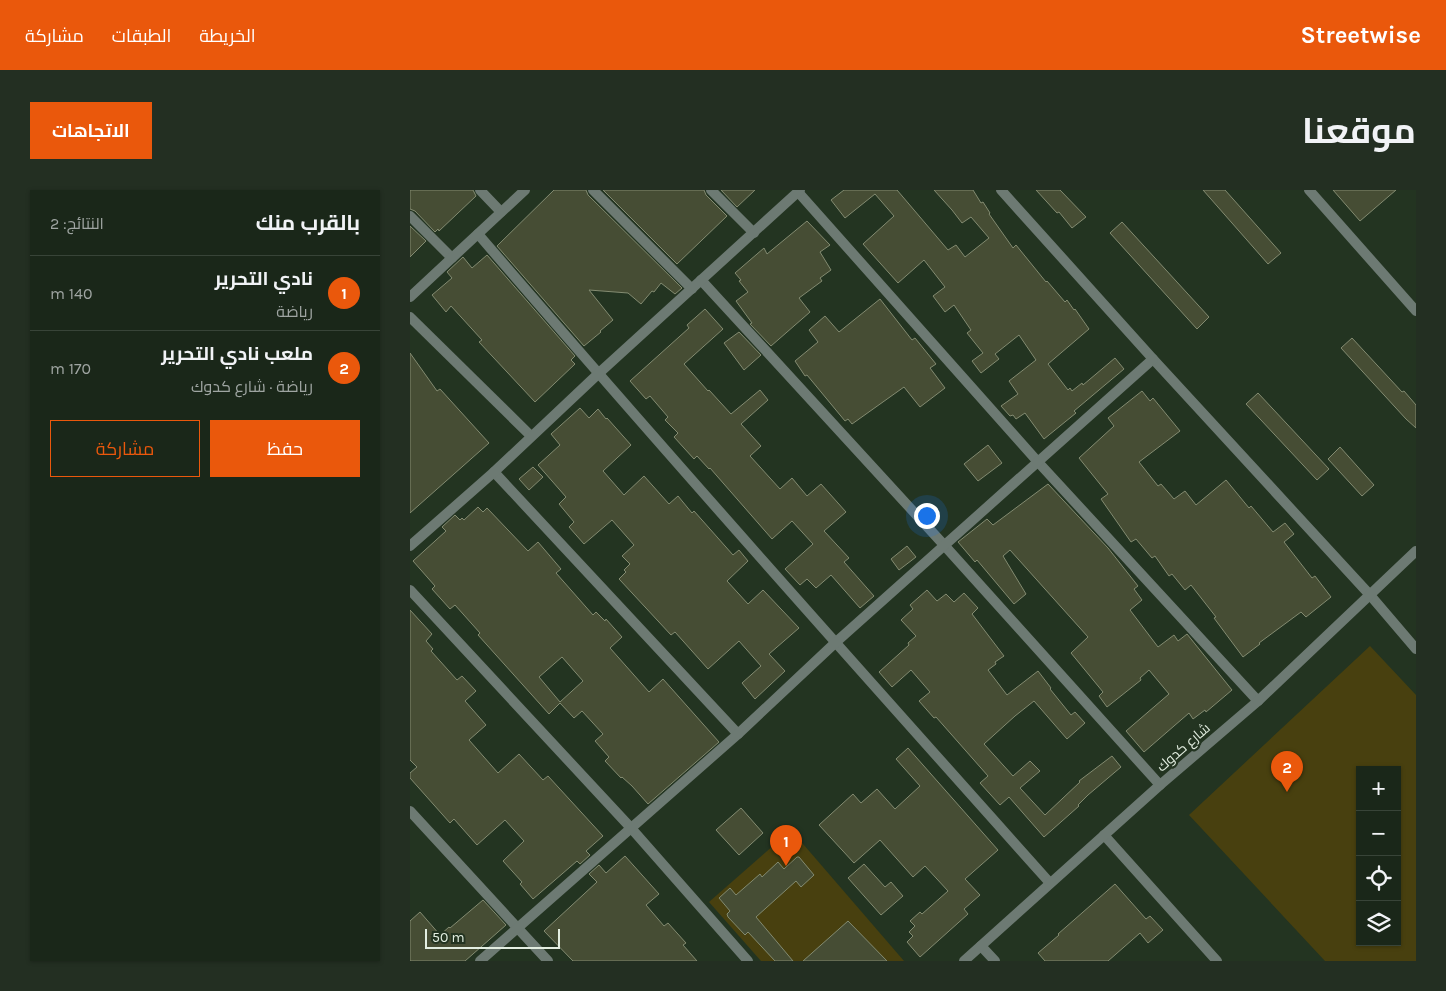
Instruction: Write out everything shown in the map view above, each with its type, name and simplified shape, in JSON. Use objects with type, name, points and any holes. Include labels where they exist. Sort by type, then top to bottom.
[{"type":"street","points":[[480,190],[501,212]]},
{"type":"street","points":[[410,297],[525,190]]},
{"type":"street","points":[[593,190],[692,289]]},
{"type":"street","points":[[711,190],[754,233]]},
{"type":"street","points":[[1001,190],[1370,595],[1416,649]]},
{"type":"street","points":[[1309,190],[1416,311]]},
{"type":"street","points":[[410,546],[494,472],[598,374],[799,191],[1038,462],[1258,701]]},
{"type":"street","points":[[410,216],[452,258]]},
{"type":"street","points":[[478,234],[598,374],[835,643],[1050,883]]},
{"type":"street","points":[[701,280],[944,545],[1160,785]]},
{"type":"street","points":[[410,317],[532,436]]},
{"type":"street","points":[[480,961],[738,734],[835,643],[1153,359]]},
{"type":"street","points":[[494,472],[738,734]]},
{"type":"street","name":"شارع كدوك","points":[[964,961],[1160,785],[1258,701],[1416,551]]},
{"type":"street","points":[[410,590],[631,828],[748,961]]},
{"type":"street","points":[[410,811],[548,961]]},
{"type":"street","points":[[1104,835],[1217,961]]},
{"type":"street","points":[[980,946],[995,961]]},
{"type":"shaded area","points":[[1370,646],[1416,695],[1416,961],[1325,961],[1189,815]]},
{"type":"shaded area","points":[[791,830],[904,961],[761,961],[709,902]]},
{"type":"building","points":[[410,190],[473,190],[476,196],[439,231],[438,229],[435,232],[415,211],[410,209]]},
{"type":"building","points":[[554,190],[586,190],[588,195],[682,288],[675,294],[661,283],[641,304],[628,293],[589,290],[613,320],[584,346],[497,246]]},
{"type":"building","points":[[603,190],[704,190],[706,195],[727,216],[677,264]]},
{"type":"building","points":[[721,190],[755,190],[737,207]]},
{"type":"building","points":[[844,190],[897,190],[948,250],[956,245],[965,257],[989,238],[971,217],[962,223],[934,190],[973,190],[1013,248],[1016,245],[1046,282],[1065,302],[1067,300],[1075,309],[1089,329],[1048,364],[1068,390],[1070,388],[1072,391],[1082,383],[1083,385],[1115,358],[1124,369],[1074,411],[1076,413],[1044,439],[1025,413],[1016,419],[1013,415],[1010,416],[1001,406],[1018,394],[1009,381],[1036,360],[1019,335],[995,354],[999,359],[981,373],[972,361],[983,353],[967,333],[971,330],[954,305],[945,312],[933,296],[945,287],[924,260],[898,283],[863,244],[894,216],[875,194],[845,218],[831,200]]},
{"type":"building","points":[[1036,190],[1060,190],[1086,217],[1072,228],[1059,212],[1057,213]]},
{"type":"building","points":[[1203,190],[1225,190],[1281,253],[1268,264]]},
{"type":"building","points":[[1333,190],[1396,190],[1360,221]]},
{"type":"building","points":[[807,221],[830,245],[820,252],[831,270],[820,278],[822,281],[799,298],[810,312],[771,346],[750,324],[752,323],[736,301],[748,292],[735,273],[764,248],[767,254]]},
{"type":"building","points":[[1122,222],[1209,317],[1197,329],[1110,233]]},
{"type":"building","points":[[410,226],[426,241],[410,257]]},
{"type":"building","points":[[487,255],[575,356],[571,360],[575,364],[535,402],[479,342],[482,340],[451,306],[446,312],[432,295],[452,278],[447,272],[463,257],[472,268]]},
{"type":"building","points":[[880,299],[912,340],[915,338],[936,364],[930,368],[945,388],[920,407],[904,387],[852,424],[848,419],[845,421],[807,375],[805,376],[795,361],[818,342],[809,330],[825,316],[839,332]]},
{"type":"building","points":[[705,309],[723,329],[684,364],[731,414],[760,390],[768,400],[741,424],[761,446],[750,456],[780,489],[792,478],[807,496],[821,484],[846,512],[824,531],[849,558],[844,562],[874,596],[860,608],[831,575],[816,588],[807,579],[800,585],[785,569],[813,544],[792,521],[772,539],[710,468],[697,456],[694,459],[674,437],[678,433],[665,420],[668,417],[650,396],[646,399],[630,381],[689,328],[687,325]]},
{"type":"building","points":[[739,332],[761,355],[744,370],[724,343]]},
{"type":"building","points":[[1352,338],[1416,405],[1416,428],[1341,348]]},
{"type":"building","points":[[410,353],[437,391],[440,389],[489,443],[410,513]]},
{"type":"building","points":[[1142,391],[1150,401],[1153,398],[1180,431],[1139,462],[1158,486],[1161,484],[1174,499],[1185,491],[1196,505],[1226,480],[1249,508],[1251,506],[1273,532],[1285,523],[1294,534],[1284,542],[1312,578],[1315,576],[1331,597],[1306,617],[1301,612],[1243,657],[1214,618],[1216,617],[1191,585],[1185,590],[1172,574],[1169,576],[1155,556],[1152,558],[1136,539],[1131,542],[1101,499],[1108,494],[1079,458],[1114,426],[1108,418]]},
{"type":"building","points":[[1258,393],[1329,469],[1317,480],[1246,404]]},
{"type":"building","points":[[580,408],[589,418],[598,409],[631,445],[603,471],[624,495],[644,476],[669,504],[678,496],[733,555],[739,550],[748,561],[727,581],[748,604],[763,590],[799,628],[769,654],[785,671],[755,699],[742,683],[761,666],[739,641],[708,669],[675,632],[671,635],[619,579],[626,572],[624,570],[630,564],[622,556],[634,545],[612,520],[584,544],[569,527],[574,522],[559,504],[566,497],[538,465],[560,445],[551,434]]},
{"type":"building","points":[[988,445],[1002,463],[978,481],[964,464]]},
{"type":"building","points":[[1340,447],[1374,485],[1362,496],[1328,459]]},
{"type":"building","points":[[533,467],[543,477],[529,490],[519,479]]},
{"type":"building","points":[[1048,484],[1108,548],[1138,586],[1134,589],[1142,600],[1130,610],[1158,647],[1174,635],[1178,641],[1187,634],[1232,690],[1206,712],[1205,710],[1193,719],[1189,713],[1144,752],[1126,731],[1169,694],[1149,670],[1140,678],[1141,680],[1107,707],[1099,696],[1103,692],[1071,653],[1088,637],[1010,550],[1003,556],[1026,594],[1014,604],[977,560],[975,562],[958,542],[987,519],[993,525]]},
{"type":"building","points":[[478,507],[483,512],[487,508],[528,551],[538,542],[561,569],[556,573],[593,615],[596,612],[605,621],[606,619],[622,637],[610,648],[649,692],[663,679],[719,742],[648,804],[605,761],[609,757],[595,741],[603,734],[582,711],[574,718],[560,703],[549,714],[478,635],[480,633],[455,605],[450,609],[432,589],[435,586],[413,561],[446,531],[442,527],[455,515],[460,520],[462,518],[464,520]],"holes":[[[562,657],[583,681],[560,702],[539,677]]]},
{"type":"building","points":[[907,546],[916,557],[899,570],[891,559]]},
{"type":"building","points":[[927,590],[937,601],[946,594],[954,602],[964,593],[978,608],[972,614],[1004,656],[988,670],[1007,695],[1038,671],[1071,715],[1075,712],[1085,723],[1067,739],[1034,701],[984,744],[1013,776],[1030,761],[1040,771],[1020,788],[1045,815],[1079,781],[1112,756],[1121,767],[1044,837],[1009,797],[1000,805],[980,783],[988,776],[936,717],[934,718],[919,701],[930,692],[911,670],[892,687],[879,672],[909,645],[908,643],[916,636],[901,620],[913,609],[910,605]]},
{"type":"building","points":[[410,610],[432,634],[426,641],[433,649],[431,651],[457,680],[462,676],[476,691],[465,701],[486,725],[469,740],[498,773],[519,754],[543,780],[548,776],[603,836],[586,851],[590,855],[580,864],[577,861],[533,899],[520,884],[522,882],[503,861],[524,841],[505,820],[477,845],[454,819],[450,823],[410,778],[410,773],[417,767],[410,760]]},
{"type":"building","points":[[908,748],[998,850],[965,879],[980,895],[964,909],[968,914],[920,957],[907,942],[913,936],[909,932],[915,926],[910,921],[920,912],[922,914],[948,891],[925,866],[913,877],[880,840],[854,863],[819,825],[853,794],[861,803],[877,789],[895,809],[920,786],[896,759]]},
{"type":"building","points":[[741,808],[763,833],[739,855],[716,830]]},
{"type":"building","points":[[625,856],[659,894],[646,905],[664,926],[668,923],[686,943],[683,945],[697,961],[573,961],[544,931],[597,882],[589,874],[599,865],[606,873]]},
{"type":"building","points":[[797,857],[814,875],[801,887],[796,881],[756,917],[793,961],[775,961],[748,932],[745,935],[728,917],[727,914],[730,911],[719,898],[730,888],[736,895],[760,874],[762,877],[778,862],[784,869]]},
{"type":"building","points":[[864,864],[885,887],[891,882],[903,896],[881,915],[848,878]]},
{"type":"building","points":[[1115,884],[1146,919],[1150,916],[1163,930],[1148,943],[1140,933],[1108,961],[1045,961],[1038,953]]},
{"type":"building","points":[[483,900],[506,925],[465,961],[410,961],[410,921],[420,912],[440,935]]},
{"type":"building","points":[[848,921],[887,961],[803,961]]},
{"type":"place","name":"ملعب نادي التحرير","points":[[1287,792]]},
{"type":"place","name":"نادي التحرير","points":[[786,866]]}]
